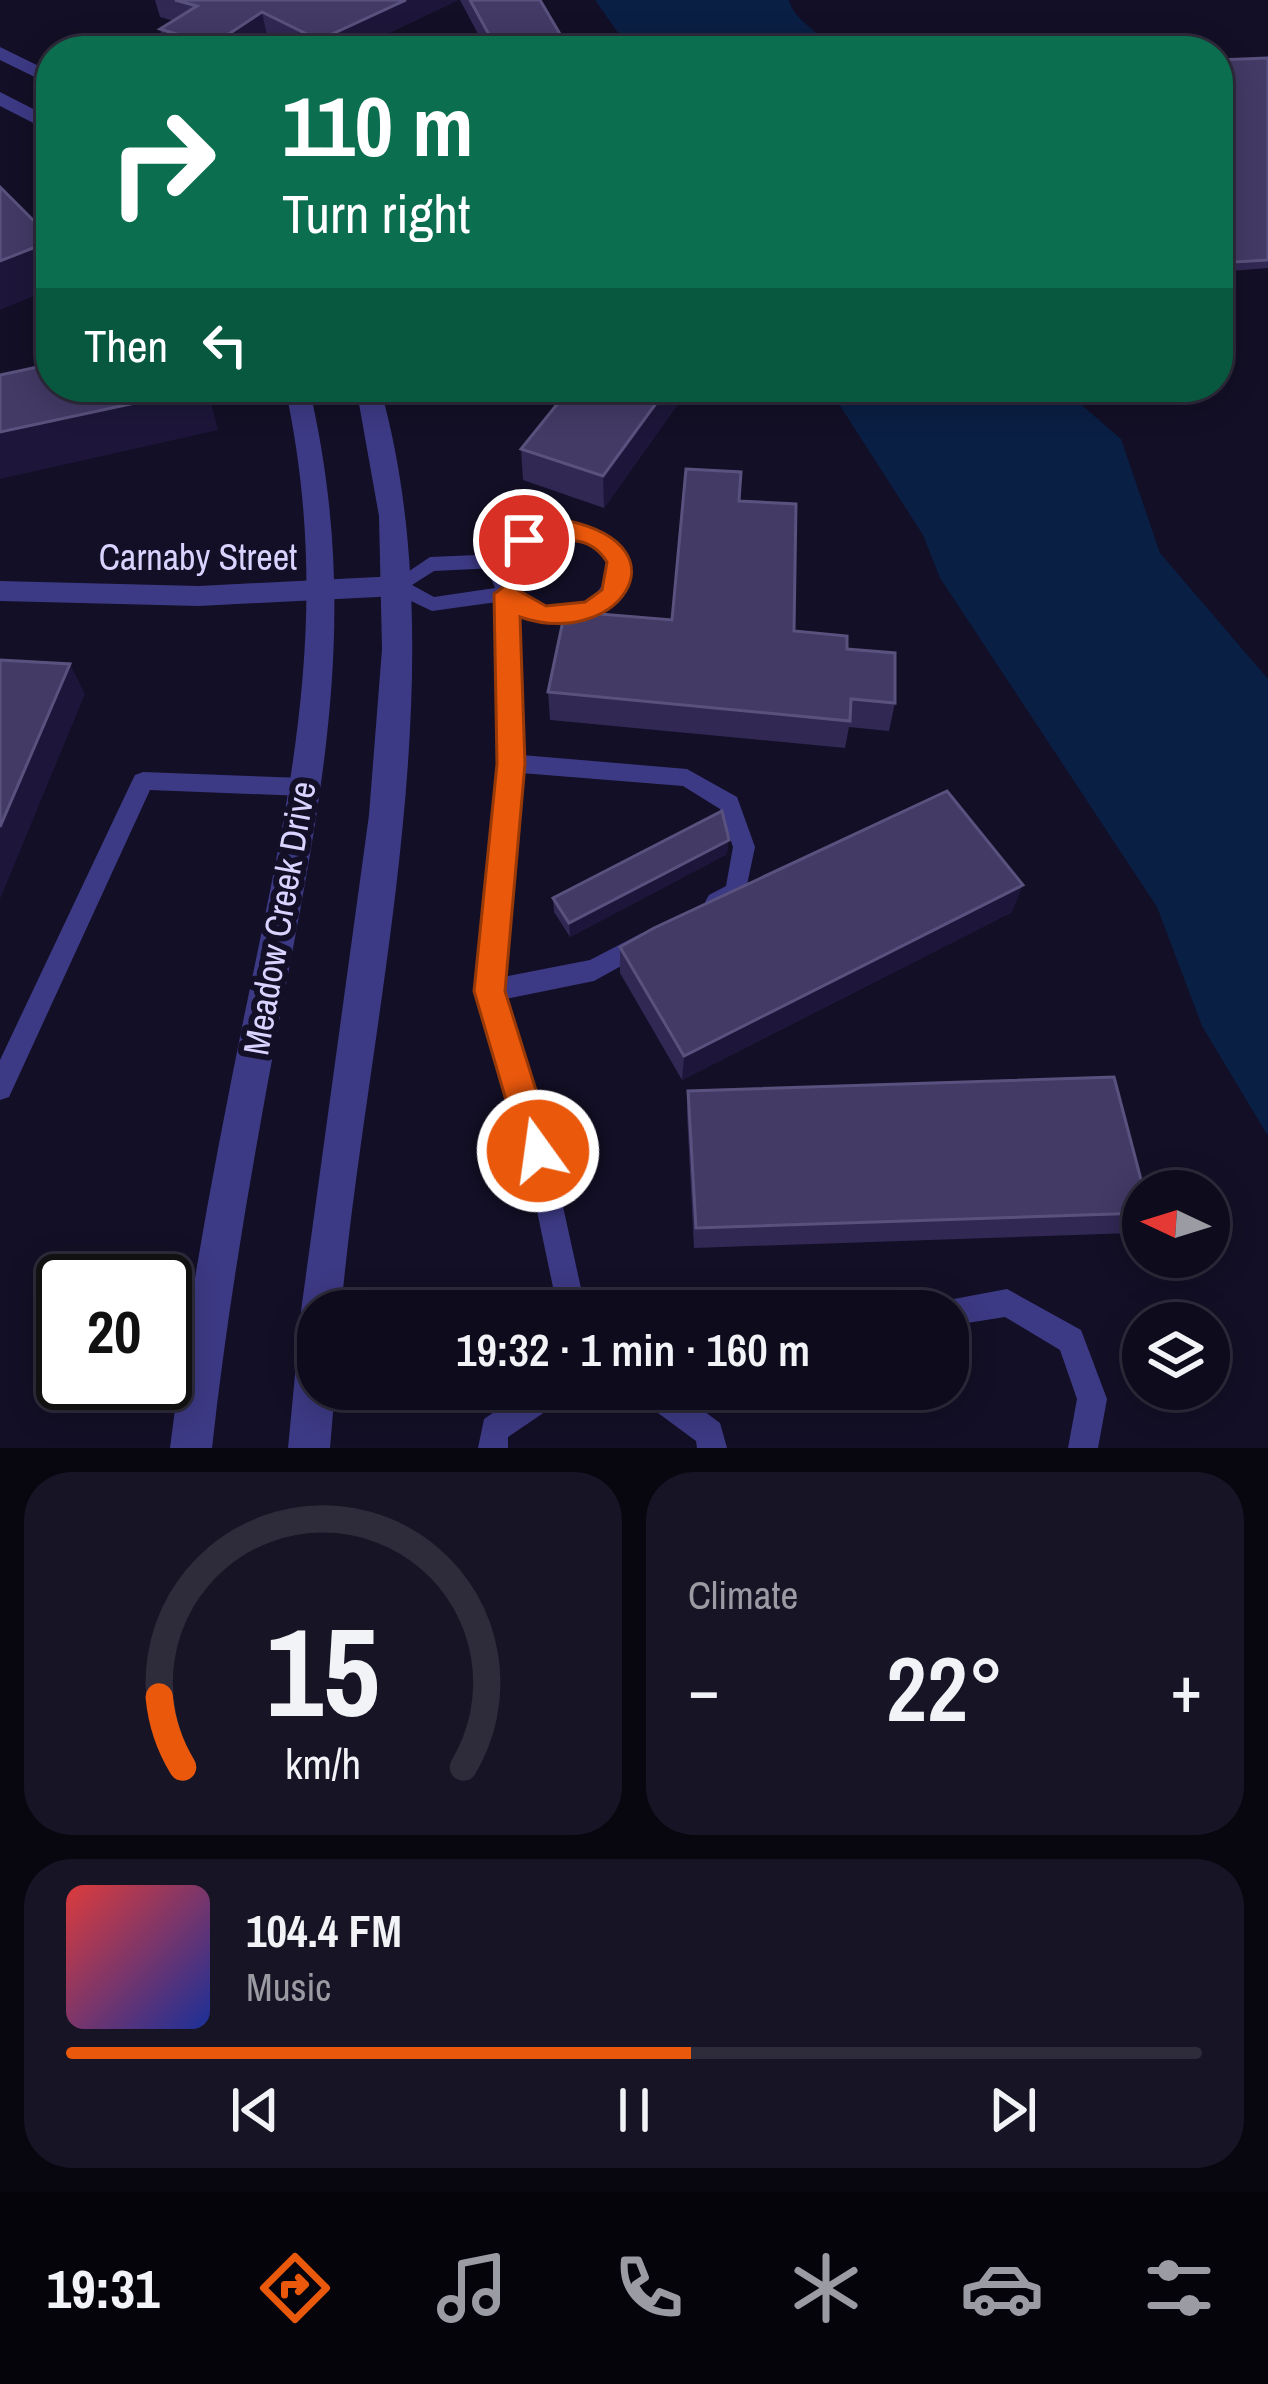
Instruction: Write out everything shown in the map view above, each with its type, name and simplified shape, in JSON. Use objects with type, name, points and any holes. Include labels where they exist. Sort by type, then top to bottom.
[{"type":"street","points":[[0,53],[36,71]]},
{"type":"street","points":[[0,98],[36,118]]},
{"type":"street","name":"Meadow Creek Drive","points":[[191,1448],[208,1299],[304,787],[322,592],[314,447],[300,402]]},
{"type":"street","points":[[324,1290],[394,746],[397,586],[382,433],[373,402]]},
{"type":"street","name":"Carnaby Street","points":[[0,591],[199,596],[397,586]]},
{"type":"street","points":[[309,1448],[312,1410]]},
{"type":"lane","points":[[507,594],[522,608],[545,616],[570,616],[593,609],[611,596],[620,579],[620,561],[610,546],[592,535],[569,530],[524,540],[503,561],[501,578],[507,594],[511,764],[490,991],[529,1111],[567,1290]]},
{"type":"lane","points":[[503,561],[430,564],[397,586],[432,604],[507,594]]},
{"type":"lane","points":[[511,764],[687,778],[730,803],[744,847],[736,892],[695,914]]},
{"type":"lane","points":[[0,1088],[143,781],[304,787]]},
{"type":"lane","points":[[490,991],[594,970],[655,936]]},
{"type":"lane","points":[[969,1309],[1006,1304],[1071,1340],[1092,1399],[1083,1448]]},
{"type":"lane","points":[[493,1448],[494,1429],[522,1410]]},
{"type":"lane","points":[[678,1410],[710,1433],[712,1448]]},
{"type":"water","points":[[595,0],[789,0],[796,14],[820,36],[620,36]]},
{"type":"water","points":[[838,402],[1078,402],[1121,439],[1160,553],[1268,679],[1268,1136],[1202,1026],[1157,907],[940,578],[923,535]]},
{"type":"building","points":[[175,0],[406,0],[328,36],[311,36],[262,12],[226,36],[183,36],[160,29],[197,6]]},
{"type":"building","points":[[470,0],[540,0],[561,36],[490,36]]},
{"type":"building","points":[[1268,58],[1268,260],[1233,262],[1233,59]]},
{"type":"building","points":[[0,187],[36,223],[36,247],[0,261]]},
{"type":"building","points":[[36,367],[36,402],[140,402],[0,432],[0,375]]},
{"type":"building","points":[[559,402],[657,402],[603,476],[521,449]]},
{"type":"building","points":[[686,469],[741,472],[739,501],[796,504],[794,631],[847,636],[847,649],[895,653],[895,703],[851,699],[850,721],[548,692],[565,611],[672,620]]},
{"type":"building","points":[[0,660],[70,664],[0,827]]},
{"type":"building","points":[[947,791],[1023,885],[684,1056],[620,947]]},
{"type":"building","points":[[722,811],[729,840],[569,923],[553,898]]},
{"type":"building","points":[[1114,1077],[1138,1170],[1122,1170],[1122,1214],[696,1228],[688,1091]]},
{"type":"route","points":[[524,540],[545,531],[592,535],[610,546],[620,561],[620,579],[611,596],[593,609],[570,616],[545,616],[522,608],[507,594],[511,764],[490,991],[538,1151]]}]
